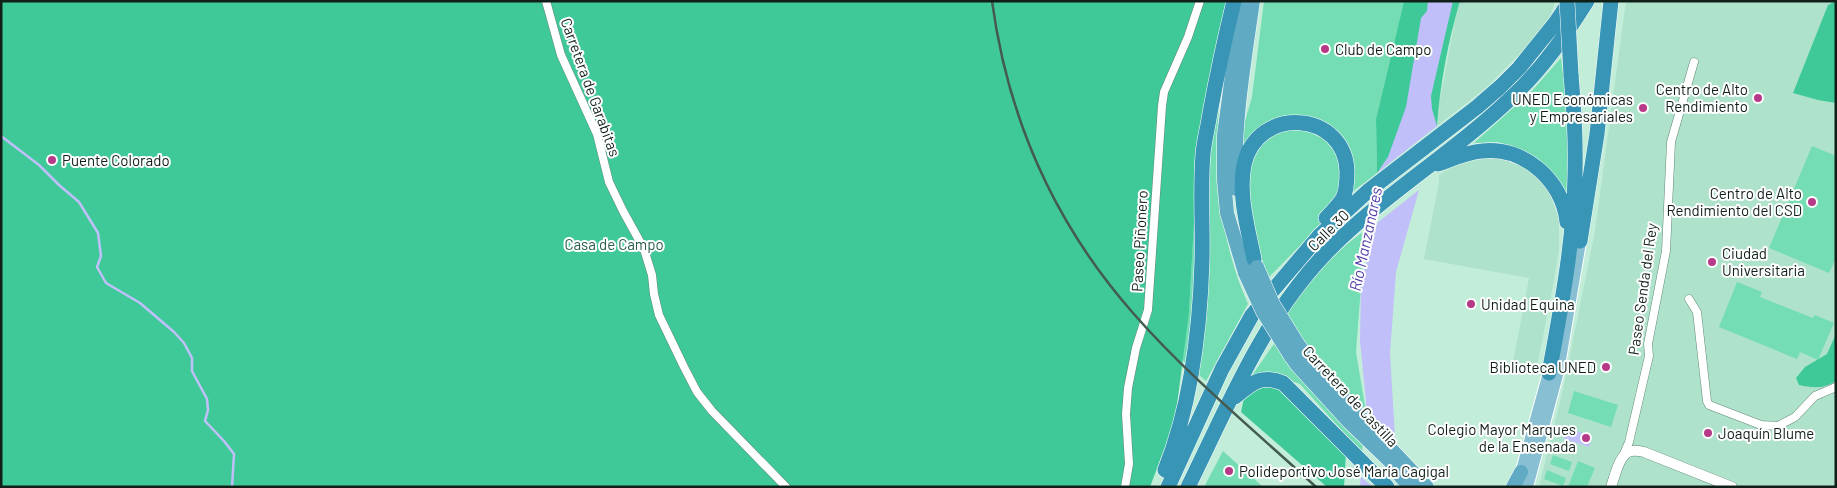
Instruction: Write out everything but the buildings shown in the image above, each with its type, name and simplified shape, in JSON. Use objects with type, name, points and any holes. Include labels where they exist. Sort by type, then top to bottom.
[{"type":"highway","points":[[1158,487],[1176,443],[1194,352],[1202,275],[1201,190],[1203,153],[1218,69],[1234,1]]},
{"type":"highway","name":"Carretera de Castilla","points":[[1242,1],[1224,135],[1224,180],[1227,213],[1252,266]]},
{"type":"highway","name":"Carretera de Castilla","points":[[1253,1],[1238,106],[1235,146],[1239,210],[1263,312],[1294,351],[1297,365],[1433,486]]},
{"type":"highway","points":[[1549,373],[1572,225],[1575,175],[1575,125],[1568,1]]},
{"type":"highway","name":"Calle 30","points":[[1168,487],[1222,369],[1252,315],[1319,236],[1368,191],[1477,107],[1506,81],[1556,22],[1568,1]]},
{"type":"highway","name":"Calle 30","points":[[1188,487],[1268,328],[1295,289],[1325,254],[1355,224],[1426,169],[1519,90],[1549,58],[1567,34],[1587,1]]},
{"type":"highway","points":[[1580,242],[1597,134],[1611,1]]},
{"type":"highway","points":[[1252,266],[1244,209],[1242,177],[1246,157],[1251,145],[1268,129],[1277,125],[1298,122],[1313,125],[1331,136],[1344,154],[1347,165],[1347,177],[1343,197],[1282,269],[1252,315]]},
{"type":"highway","points":[[1426,169],[1465,154],[1496,150],[1513,154],[1530,162],[1546,176],[1560,195],[1566,212],[1565,278]]},
{"type":"highway","points":[[1230,401],[1247,387],[1261,379],[1283,383],[1387,487]]},
{"type":"highway","name":"Carretera de Castilla","points":[[1351,415],[1382,454],[1417,487]]},
{"type":"highway","points":[[1381,438],[1420,471],[1433,486]]},
{"type":"highway","points":[[1382,454],[1410,487]]},
{"type":"highway","points":[[1513,487],[1521,472]]},
{"type":"main road","points":[[1527,487],[1558,371],[1580,242]]},
{"type":"main road","points":[[1518,487],[1549,373]]},
{"type":"street","name":"Carretera de Garabitas","points":[[546,1],[561,55],[597,134],[609,182],[622,211],[644,249],[652,275],[659,316],[697,392],[712,411],[786,487]]},
{"type":"street","name":"Paseo Piñonero","points":[[1125,487],[1129,464],[1126,423],[1128,388],[1136,348],[1146,320],[1150,295],[1164,92],[1188,37],[1200,1]]},
{"type":"street","name":"Paseo Senda del Rey","points":[[1611,487],[1630,437],[1649,356],[1648,344],[1666,251],[1671,142],[1694,62]]},
{"type":"street","points":[[1689,299],[1697,312],[1709,405],[1761,425],[1778,426],[1795,417],[1815,396],[1836,387]]},
{"type":"street","points":[[1630,437],[1635,445],[1644,452],[1732,487]]},
{"type":"street","points":[[1623,457],[1630,451],[1644,452]]},
{"type":"shaded area","points":[[1460,1],[1555,1],[1550,17],[1525,48],[1488,86],[1437,126],[1439,105]]},
{"type":"shaded area","name":"Ciudad Universitaria","points":[[1626,1],[1836,1],[1836,487],[1539,487],[1564,385],[1595,231]]},
{"type":"shaded area","points":[[1485,157],[1513,161],[1531,170],[1549,191],[1559,219],[1559,250],[1537,367],[1513,362],[1529,278],[1424,259],[1439,175],[1457,164]]},
{"type":"green space","name":"Casa de Campo","points":[[1,1],[1227,1],[1198,152],[1189,312],[1175,420],[1150,487],[1,487]]},
{"type":"green space","points":[[1264,1],[1404,1],[1376,119],[1377,173],[1356,189],[1268,278],[1252,225],[1241,148],[1245,121],[1252,97]]},
{"type":"green space","points":[[1404,1],[1460,1],[1445,63],[1437,126],[1377,173],[1376,119]]},
{"type":"green space","points":[[1836,1],[1836,103],[1793,93],[1828,5]]},
{"type":"green space","points":[[1561,58],[1568,126],[1567,195],[1524,153],[1498,142],[1474,143],[1531,92]]},
{"type":"green space","points":[[1219,105],[1219,181],[1225,232],[1231,257],[1248,304],[1206,381],[1179,357],[1189,312],[1194,220]]},
{"type":"green space","name":"Centro de Alto Rendimiento del CSD","points":[[1812,146],[1836,156],[1836,258],[1829,273],[1769,248]]},
{"type":"green space","points":[[1373,226],[1363,260],[1356,352],[1366,412],[1299,337],[1286,313],[1336,254],[1348,243]]},
{"type":"green space","points":[[1737,282],[1762,292],[1760,297],[1813,318],[1815,315],[1834,323],[1818,360],[1800,352],[1797,359],[1719,327]]},
{"type":"green space","points":[[1836,334],[1836,381],[1818,387],[1799,385],[1796,378],[1805,367],[1827,354]]},
{"type":"green space","points":[[1274,344],[1363,444],[1362,453],[1300,384],[1274,375],[1251,377]]},
{"type":"green space","points":[[1262,386],[1277,388],[1293,399],[1346,453],[1344,487],[1327,487],[1241,412],[1244,398]]},
{"type":"green space","points":[[1574,391],[1618,405],[1611,427],[1568,413]]},
{"type":"green space","name":"Polideportivo José María Cagigal","points":[[1223,451],[1263,487],[1204,487]]},
{"type":"green space","points":[[1553,455],[1572,462],[1569,471],[1550,464]]},
{"type":"green space","points":[[1578,461],[1595,468],[1587,487],[1568,487]]},
{"type":"green space","points":[[1547,470],[1566,478],[1563,486],[1544,479]]},
{"type":"water","points":[[1428,1],[1453,1],[1431,96],[1432,109],[1437,126],[1396,272],[1390,353],[1398,487],[1360,487],[1366,401],[1360,341],[1361,282],[1372,243],[1377,173],[1388,157],[1406,107],[1421,18],[1427,11]]},
{"type":"water","points":[[1567,428],[1592,436],[1589,447],[1564,439]]},
{"type":"pier","points":[[1437,126],[1419,190],[1373,226],[1377,173]]},
{"type":"pier","points":[[1366,412],[1396,442],[1398,487],[1373,487],[1360,476]]},
{"type":"waterway","points":[[1,136],[39,165],[79,202],[98,233],[101,256],[97,267],[106,283],[140,303],[184,343],[192,358],[192,371],[207,399],[208,410],[205,421],[234,454],[232,487]]},
{"type":"railway","points":[[992,1],[999,45],[1023,128],[1039,168],[1058,206],[1080,243],[1105,279],[1133,313],[1176,359],[1316,487]]},
{"type":"place","name":"Club de Campo","points":[[1325,49]]},
{"type":"place","name":"Centro de Alto Rendimiento","points":[[1758,98]]},
{"type":"place","name":"UNED Económicas y Empresariales","points":[[1643,108]]},
{"type":"place","name":"Puente Colorado","points":[[52,160]]},
{"type":"place","name":"Centro de Alto Rendimiento del CSD","points":[[1812,202]]},
{"type":"place","name":"Ciudad Universitaria","points":[[1712,262]]},
{"type":"place","name":"Unidad Equina","points":[[1471,304]]},
{"type":"place","name":"Biblioteca UNED","points":[[1606,367]]},
{"type":"place","name":"Joaquín Blume","points":[[1708,433]]},
{"type":"place","name":"Colegio Mayor Marques de la Ensenada","points":[[1586,438]]},
{"type":"place","name":"Polideportivo José María Cagigal","points":[[1229,471]]},
{"type":"water label","name":"Río Manzanares","points":[[1365,239]]}]
